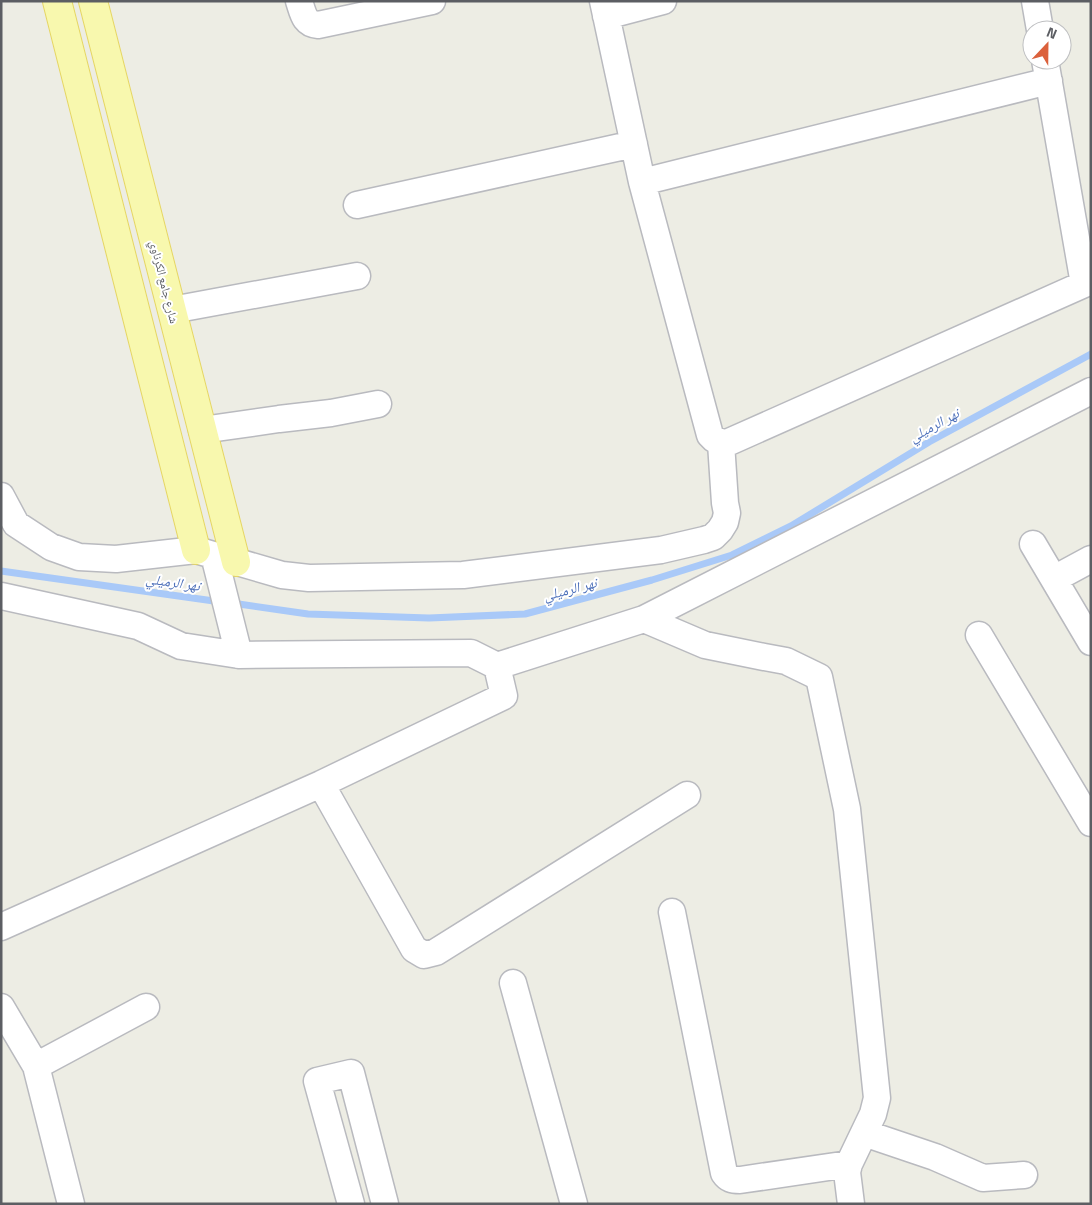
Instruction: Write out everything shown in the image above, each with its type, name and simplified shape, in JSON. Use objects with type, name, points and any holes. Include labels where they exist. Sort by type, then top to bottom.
[{"type":"main road","points":[[56,1],[215,555]]},
{"type":"main road","name":"شارع جامع الكرناوي","points":[[93,1],[202,430],[215,555]]},
{"type":"street","points":[[299,1],[304,18],[312,25],[432,1]]},
{"type":"street","points":[[642,182],[1047,70],[1087,283],[730,442],[721,442],[715,439],[710,435],[642,182],[604,9],[663,1]]},
{"type":"street","points":[[1035,1],[1038,20]]},
{"type":"street","points":[[357,206],[634,144]]},
{"type":"street","points":[[172,310],[357,276]]},
{"type":"street","points":[[1,596],[138,626],[181,646],[239,655],[471,653],[497,666],[644,619],[1091,391]]},
{"type":"street","points":[[202,430],[331,413],[378,404]]},
{"type":"street","points":[[1,496],[16,524],[50,547],[79,557],[116,558],[215,555],[282,575],[309,578],[463,576],[661,550],[713,537],[725,522],[727,513],[721,442]]},
{"type":"street","points":[[1033,544],[1091,642]]},
{"type":"street","points":[[215,555],[239,655]]},
{"type":"street","points":[[1054,579],[1091,559]]},
{"type":"street","points":[[644,619],[705,645],[786,661],[819,677],[847,809],[876,1098],[873,1114],[849,1164],[848,1179],[851,1204]]},
{"type":"street","points":[[979,635],[1091,823]]},
{"type":"street","points":[[1,927],[321,784],[504,696],[497,666]]},
{"type":"street","points":[[321,784],[414,949],[424,955],[436,952],[687,794]]},
{"type":"street","points":[[672,912],[724,1173],[732,1180],[740,1180],[849,1164]]},
{"type":"street","points":[[513,983],[574,1204]]},
{"type":"street","points":[[1,1007],[36,1066],[71,1204]]},
{"type":"street","points":[[36,1066],[146,1007]]},
{"type":"street","points":[[351,1204],[317,1081],[351,1073],[384,1204]]},
{"type":"street","points":[[864,1133],[935,1157],[983,1178],[1024,1175]]},
{"type":"waterway","name":"نهر الرميلي","points":[[232,603],[308,614],[429,618],[525,614],[652,580],[732,555],[791,526],[929,442],[1091,354]]},
{"type":"waterway","name":"نهر الرميلي","points":[[1,571],[221,602]]}]
